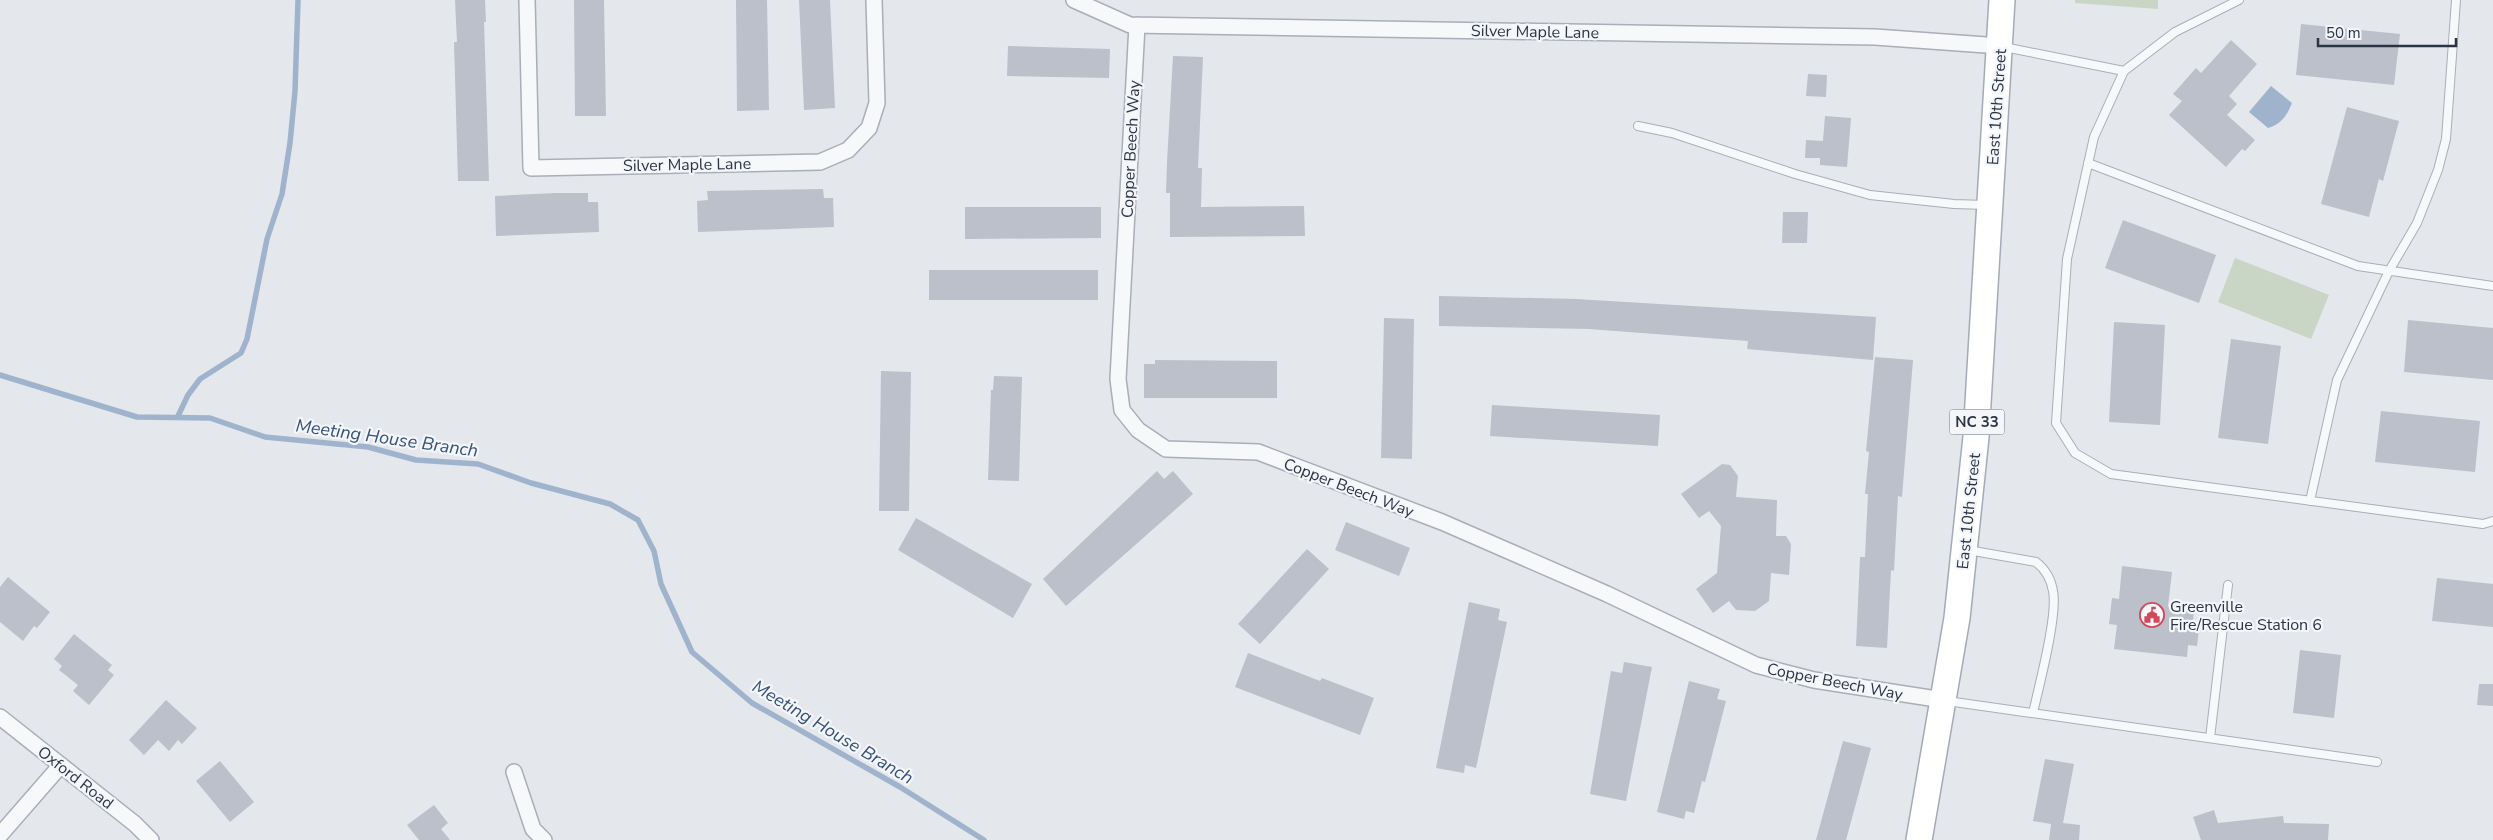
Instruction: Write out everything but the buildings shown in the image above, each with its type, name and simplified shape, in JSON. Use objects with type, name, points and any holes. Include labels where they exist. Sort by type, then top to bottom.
[{"type":"main road","name":"East 10th Street","points":[[1919,840],[1957,618],[1976,437],[2002,0]]},
{"type":"street","name":"Silver Maple Lane","points":[[527,0],[531,168],[820,162],[848,150],[869,128],[877,103],[874,0]]},
{"type":"street","name":"Silver Maple Lane","points":[[1074,0],[1130,25],[1865,37],[2000,46]]},
{"type":"street","name":"Copper Beech Way","points":[[1138,25],[1118,379],[1122,410],[1138,430],[1166,448],[1258,452],[1442,522],[1607,594],[1756,665],[1814,680],[1943,700]]},
{"type":"street","name":"Oxford Road","points":[[0,717],[135,824],[151,840]]},
{"type":"street","points":[[0,835],[60,765]]},
{"type":"street","points":[[514,772],[533,829],[544,840]]},
{"type":"lane","points":[[2239,0],[2175,32],[2124,71],[2094,137],[2067,259],[2056,423],[2075,453],[2112,474],[2483,524],[2493,520]]},
{"type":"lane","points":[[2310,501],[2337,380],[2389,271],[2417,223],[2438,170],[2446,139],[2456,0]]},
{"type":"lane","points":[[2000,46],[2124,71]]},
{"type":"lane","points":[[1638,126],[1672,133],[1795,174],[1870,195],[1954,204],[1990,205]]},
{"type":"lane","points":[[2088,164],[2358,266],[2493,286]]},
{"type":"lane","points":[[1964,549],[2036,562],[2043,567],[2049,578],[2054,592],[2054,611],[2033,713]]},
{"type":"lane","points":[[2210,738],[2228,586]]},
{"type":"lane","points":[[1943,700],[2377,762]]},
{"type":"green space","points":[[2075,0],[2158,0],[2158,9],[2075,3]]},
{"type":"green space","points":[[2235,258],[2329,295],[2311,339],[2218,302]]},
{"type":"water","points":[[2271,86],[2292,103],[2283,118],[2277,124],[2268,128],[2249,112]]},
{"type":"waterway","points":[[178,416],[188,395],[200,379],[241,353],[247,339],[267,239],[282,194],[290,143],[295,91],[298,0]]},
{"type":"waterway","name":"Meeting House Branch","points":[[0,375],[137,417],[210,418],[265,437],[368,447],[416,460],[478,464],[531,483],[610,504],[638,520],[654,551],[661,584],[692,652],[752,703],[900,787],[984,840]]},
{"type":"place","name":"Greenville Fire/Rescue Station 6","points":[[2152,615]]}]
